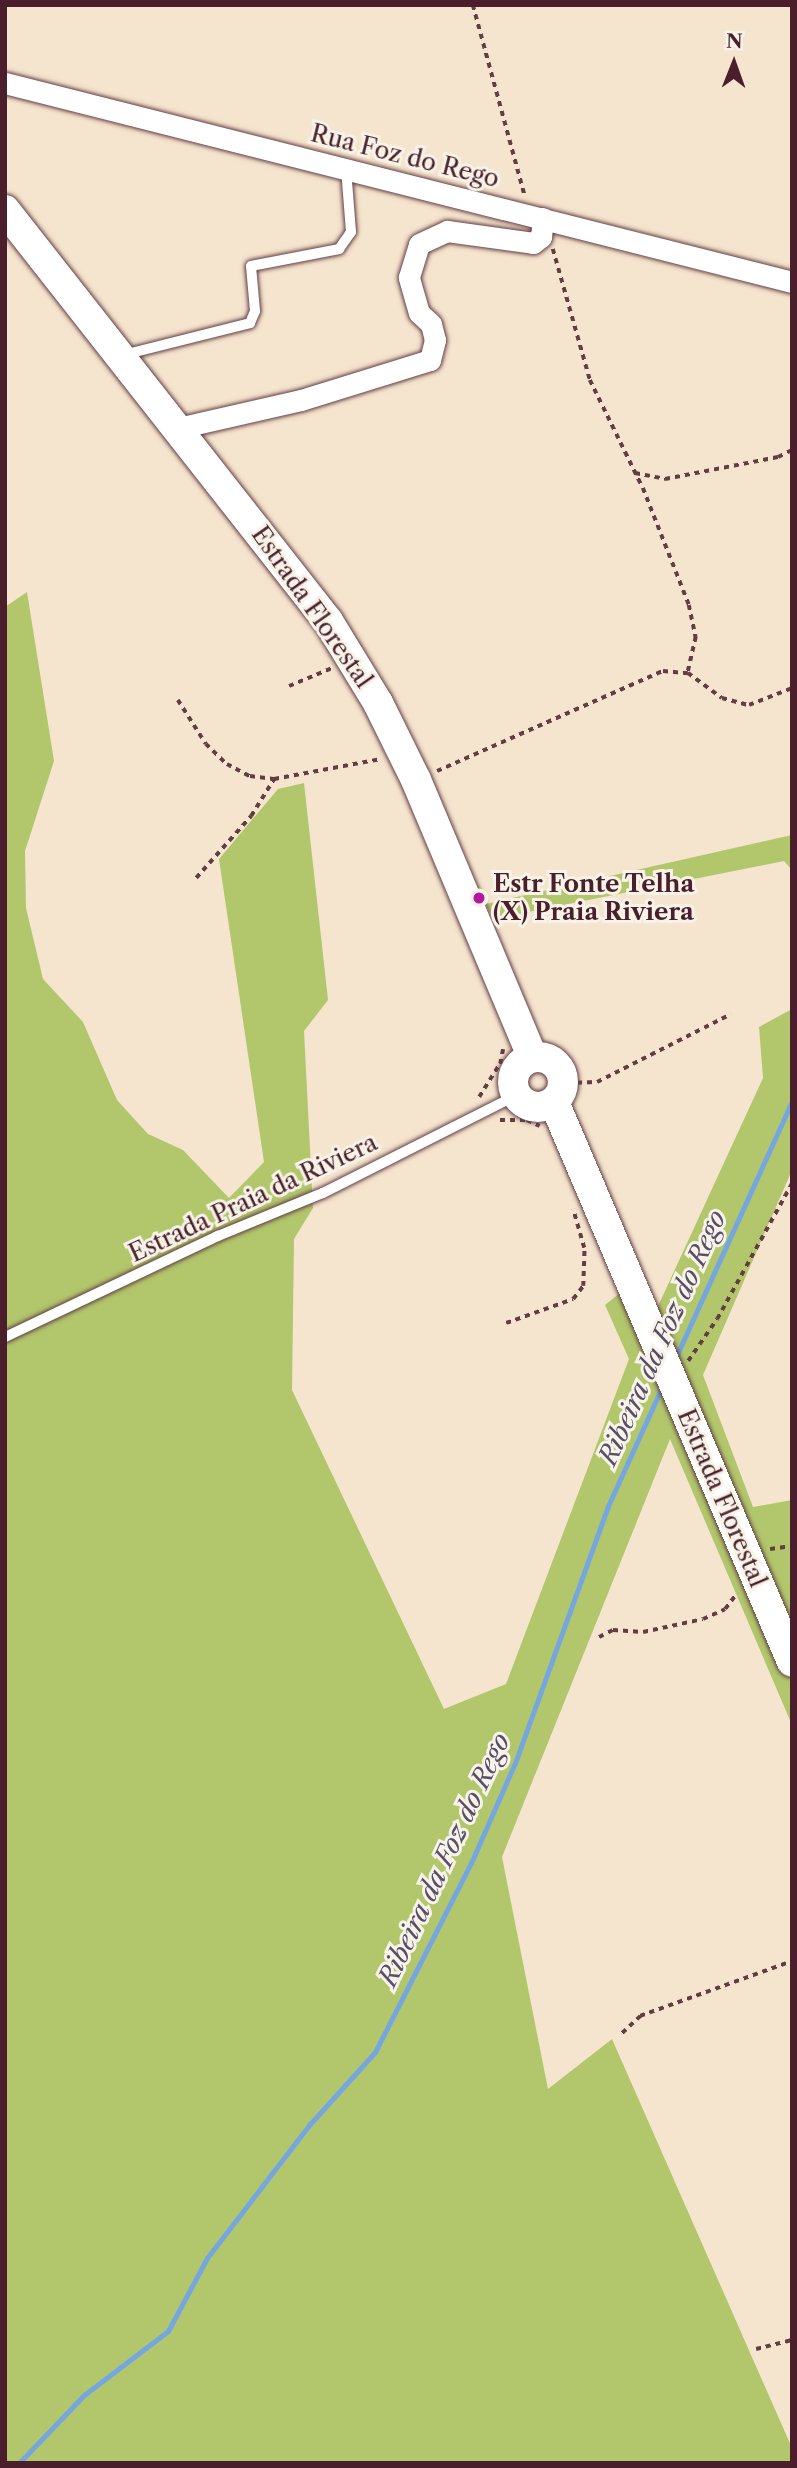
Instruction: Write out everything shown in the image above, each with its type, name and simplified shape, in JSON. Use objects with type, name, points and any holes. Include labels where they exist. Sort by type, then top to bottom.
[{"type":"main road","name":"Estrada Florestal","points":[[5,210],[293,573],[352,660],[410,767],[532,1056]]},
{"type":"main road","points":[[532,1056],[548,1057],[561,1068],[559,1093],[534,1107],[516,1095],[514,1072],[532,1056]]},
{"type":"main road","name":"Estrada Florestal","points":[[559,1093],[655,1339],[792,1662]]},
{"type":"street","name":"Rua Foz do Rego","points":[[5,83],[792,282]]},
{"type":"street","points":[[178,428],[301,400],[430,360],[435,340],[431,324],[419,313],[409,277],[419,244],[447,230],[533,243],[541,237],[541,217]]},
{"type":"lane","points":[[121,356],[250,323],[256,311],[251,266],[327,255],[346,242],[351,232],[346,169]]},
{"type":"lane","name":"Estrada Praia da Riviera","points":[[5,1337],[218,1236],[323,1193],[516,1095]]},
{"type":"path","points":[[473,5],[590,380],[635,473],[689,605],[696,637],[688,673]]},
{"type":"path","points":[[635,473],[674,477],[778,457],[792,450]]},
{"type":"path","points":[[289,687],[352,660]]},
{"type":"path","points":[[178,700],[206,744],[227,764],[250,776],[274,779],[410,767],[663,671],[688,673],[722,698],[748,705],[792,688]]},
{"type":"path","points":[[195,878],[251,816],[274,779]]},
{"type":"path","points":[[559,1093],[597,1082],[731,1014]]},
{"type":"path","points":[[475,1102],[500,1064],[505,1041]]},
{"type":"path","points":[[677,1392],[792,1184]]},
{"type":"path","points":[[506,1322],[573,1299],[583,1286],[584,1248],[569,1198]]},
{"type":"path","points":[[599,1637],[613,1630],[643,1632],[703,1619],[725,1609],[735,1600],[748,1559],[764,1549],[792,1546]]},
{"type":"path","points":[[622,2033],[640,2016],[792,1961]]},
{"type":"path","points":[[756,2349],[792,2340]]},
{"type":"green space","points":[[27,592],[54,761],[25,851],[26,908],[43,979],[83,1022],[117,1100],[148,1134],[183,1150],[229,1198],[264,1162],[219,859],[278,789],[304,783],[328,1000],[304,1031],[313,1208],[294,1239],[292,1390],[444,1709],[506,1684],[629,1359],[605,1305],[631,1284],[648,1321],[659,1304],[763,1078],[759,1027],[792,1009],[792,1170],[703,1375],[753,1507],[792,1500],[792,1725],[670,1439],[502,1857],[548,2089],[612,2039],[792,2448],[792,2463],[5,2463],[5,607]]},
{"type":"green space","points":[[792,835],[792,870],[784,861],[493,919],[486,904]]},
{"type":"waterway","name":"Ribeira da Foz do Rego","points":[[675,1359],[792,1101]]},
{"type":"waterway","name":"Ribeira da Foz do Rego","points":[[19,2463],[84,2395],[168,2331],[207,2258],[310,2124],[375,2052],[471,1863],[515,1763],[608,1506],[662,1387]]},
{"type":"place","name":"Estr Fonte Telha (X) Praia Riviera","points":[[479,898]]}]
